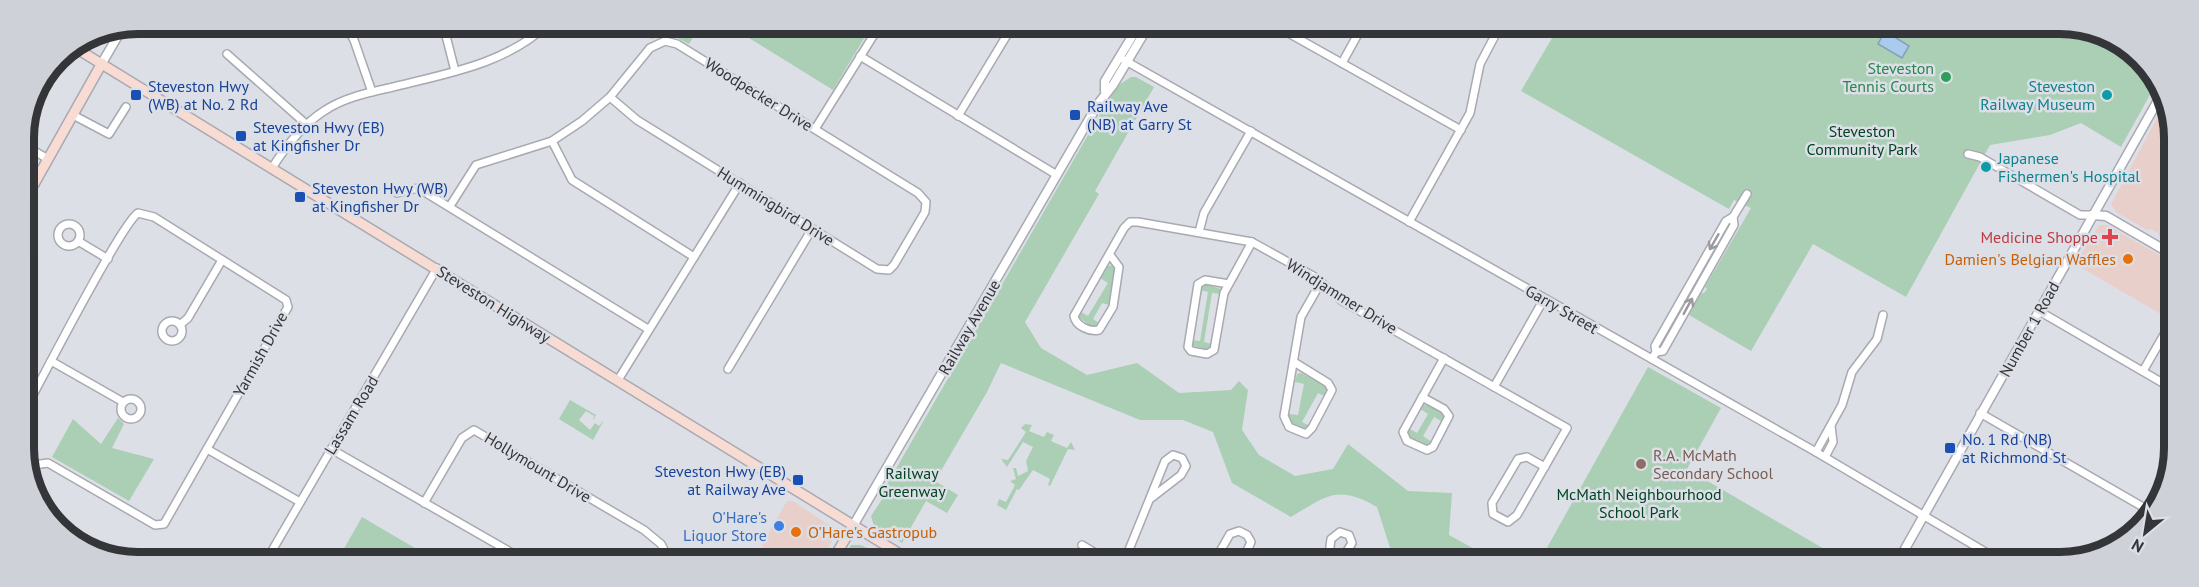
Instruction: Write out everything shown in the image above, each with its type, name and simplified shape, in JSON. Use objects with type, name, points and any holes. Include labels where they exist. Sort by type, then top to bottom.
[{"type":"main road","name":"Steveston Highway","points":[[82,51],[896,552]]},
{"type":"main road","points":[[35,182],[102,63]]},
{"type":"main road","name":"Railway Avenue","points":[[837,552],[853,526]]},
{"type":"street","points":[[351,34],[372,92]]},
{"type":"street","points":[[445,34],[454,71]]},
{"type":"street","points":[[272,168],[306,124],[342,101],[502,57],[537,34]]},
{"type":"street","points":[[815,129],[874,34]]},
{"type":"street","points":[[958,116],[1008,34]]},
{"type":"street","name":"Railway Avenue","points":[[853,526],[1105,91],[1113,84],[1135,34]]},
{"type":"street","name":"Railway Avenue","points":[[1123,59],[1142,34]]},
{"type":"street","points":[[1290,34],[1461,130]]},
{"type":"street","points":[[1342,63],[1359,34]]},
{"type":"street","points":[[1409,222],[1474,104],[1480,64],[1496,34]]},
{"type":"street","points":[[102,63],[117,37]]},
{"type":"street","name":"Woodpecker Drive","points":[[450,206],[476,165],[552,141],[582,121],[610,97],[650,48],[665,40],[677,44],[918,193],[926,202],[925,212]]},
{"type":"street","points":[[227,54],[306,124]]},
{"type":"street","points":[[860,56],[1057,175]]},
{"type":"street","name":"Garry Street","points":[[1123,59],[1544,299],[1654,356],[1986,552]]},
{"type":"street","name":"Hummingbird Drive","points":[[610,97],[637,120],[877,269],[885,270],[894,265],[925,212]]},
{"type":"street","name":"Number 1 Road","points":[[1903,552],[2158,102]]},
{"type":"street","points":[[73,115],[107,134],[112,131],[126,107]]},
{"type":"street","points":[[1199,232],[1203,215],[1251,131]]},
{"type":"street","points":[[552,141],[572,180],[694,257]]},
{"type":"street","points":[[35,151],[48,159]]},
{"type":"street","points":[[1968,154],[1980,158],[2080,215],[2106,216],[2164,250]]},
{"type":"street","points":[[618,380],[740,183]]},
{"type":"street","points":[[397,193],[418,188],[648,329]]},
{"type":"street","points":[[1654,356],[1655,346],[1726,221],[1733,217],[1747,195]]},
{"type":"street","name":"Yarmish Drive","points":[[36,465],[48,464],[152,523],[161,525],[288,308],[286,300],[150,215],[138,213],[131,219],[108,259]]},
{"type":"street","name":"Windjammer Drive","points":[[1110,255],[1125,226],[1134,222],[1252,242],[1321,282],[1337,297],[1567,428],[1545,467]]},
{"type":"street","points":[[728,369],[812,229]]},
{"type":"street","points":[[34,393],[108,259],[78,241]]},
{"type":"street","points":[[1229,284],[1205,280],[1198,285],[1188,347],[1191,351],[1207,354],[1214,350],[1222,297],[1252,242]]},
{"type":"street","points":[[1110,255],[1119,267],[1113,304],[1099,330],[1090,330],[1077,323],[1074,316],[1110,255]]},
{"type":"street","points":[[181,324],[188,318],[222,260]]},
{"type":"street","name":"Lassam Road","points":[[271,552],[436,268]]},
{"type":"street","points":[[1294,362],[1328,383],[1332,390],[1312,428],[1306,434],[1288,427],[1284,420],[1301,317],[1321,282]]},
{"type":"street","points":[[1494,387],[1544,299]]},
{"type":"street","points":[[2039,311],[2164,384]]},
{"type":"street","points":[[1816,452],[1842,405],[1852,372],[1877,339],[1883,315]]},
{"type":"street","points":[[2143,371],[2164,335]]},
{"type":"street","points":[[1422,397],[1444,409],[1449,416],[1433,447],[1427,450],[1407,441],[1402,434],[1422,397],[1444,358]]},
{"type":"street","points":[[51,361],[123,402]]},
{"type":"street","points":[[1980,413],[2136,503]]},
{"type":"street","points":[[1825,457],[1833,441],[1831,426]]},
{"type":"street","name":"Hollymount Drive","points":[[424,503],[469,429],[482,433],[644,530],[662,544],[666,552]]},
{"type":"street","points":[[207,449],[300,502]]},
{"type":"street","points":[[331,449],[510,552]]},
{"type":"street","points":[[1128,552],[1150,499],[1167,459],[1173,455],[1182,458],[1186,466],[1183,473],[1150,499]]},
{"type":"street","points":[[1527,458],[1545,467],[1515,519],[1508,522],[1493,514],[1492,503],[1518,459],[1527,458]]},
{"type":"street","points":[[1220,552],[1230,534],[1239,531],[1246,533],[1251,542],[1246,552]]},
{"type":"street","points":[[1329,552],[1331,539],[1340,532],[1349,535],[1352,543],[1346,552]]},
{"type":"street","points":[[1082,545],[1094,552]]},
{"type":"shaded area","points":[[2161,111],[2164,138],[2164,240],[2158,233],[2151,229],[2147,230],[2116,212],[2111,204]]},
{"type":"shaded area","points":[[2099,225],[2107,225],[2164,258],[2164,301],[2162,305],[2164,305],[2164,316],[2075,264]]},
{"type":"shaded area","points":[[787,501],[793,501],[835,529],[835,536],[826,552],[771,552],[761,546]]},
{"type":"green space","points":[[648,34],[670,34],[651,39]]},
{"type":"green space","points":[[670,34],[695,34],[689,44]]},
{"type":"green space","points":[[743,34],[867,34],[833,90]]},
{"type":"green space","name":"Steveston Community Park","points":[[1554,34],[2061,34],[2089,39],[2134,65],[2153,90],[2121,147],[2081,123],[2050,135],[1990,145],[1906,297],[1813,244],[1751,351],[1689,315],[1701,293],[1707,289],[1705,287],[1751,208],[1734,200],[1729,209],[1521,91]]},
{"type":"green space","name":"Railway Greenway","points":[[1131,77],[1136,77],[1154,87],[1095,191],[1099,194],[1025,322],[1041,348],[1087,375],[1137,363],[1179,393],[1231,390],[1239,381],[1248,390],[1242,430],[1259,455],[1295,476],[1333,469],[1348,444],[1408,491],[1452,493],[1449,535],[1480,552],[1391,552],[1377,507],[1352,496],[1332,496],[1323,499],[1291,517],[1232,483],[1213,432],[1183,420],[1140,420],[1001,363],[987,392],[935,481],[958,495],[947,513],[926,501],[902,543],[874,526],[871,516],[885,495],[882,493],[1107,102],[1120,84]]},
{"type":"green space","points":[[1113,265],[1115,269],[1109,305],[1102,303],[1093,319],[1099,323],[1096,327],[1091,327],[1079,317],[1081,312],[1088,316],[1108,283],[1100,278],[1108,266]]},
{"type":"green space","points":[[1205,284],[1221,289],[1221,294],[1212,293],[1204,342],[1212,344],[1208,350],[1191,345],[1192,340],[1200,341],[1208,292],[1200,290]]},
{"type":"green space","name":"McMath Neighbourhood School Park","points":[[1648,367],[1721,408],[1687,469],[1826,550],[1825,552],[1545,552]]},
{"type":"green space","points":[[1301,373],[1324,385],[1328,392],[1326,397],[1318,393],[1302,422],[1310,426],[1306,430],[1294,425],[1289,418],[1289,414],[1298,415],[1304,384],[1295,382],[1297,374]]},
{"type":"green space","points":[[570,400],[596,415],[593,421],[594,416],[586,411],[579,420],[590,430],[595,423],[599,426],[604,420],[593,440],[559,419]]},
{"type":"green space","points":[[1422,405],[1435,409],[1445,419],[1443,422],[1434,417],[1423,436],[1432,442],[1426,447],[1410,439],[1406,432],[1408,428],[1417,433],[1428,414],[1419,408]]},
{"type":"green space","points":[[118,418],[124,424],[112,448],[154,459],[129,501],[52,457],[73,419],[101,444]]},
{"type":"green space","points":[[1025,424],[1032,425],[1029,431],[1044,437],[1047,432],[1054,435],[1051,441],[1067,448],[1071,442],[1075,450],[1068,449],[1050,486],[1048,485],[1050,479],[1033,470],[1019,490],[1017,489],[1006,510],[997,505],[999,499],[1006,502],[1015,485],[1010,481],[1016,479],[1013,468],[1016,468],[1018,476],[1028,471],[1026,461],[1033,447],[1023,442],[1007,467],[1001,459],[1008,460],[1026,432],[1021,428]]},
{"type":"green space","points":[[362,517],[422,552],[342,552]]},
{"type":"green space","points":[[851,545],[861,545],[875,552],[847,552]]},
{"type":"water","points":[[1883,34],[1890,34],[1909,46],[1902,58],[1878,44]]},
{"type":"place","name":"Steveston Tennis Courts","points":[[1946,77]]},
{"type":"place","name":"Steveston Hwy (WB) at No. 2 Rd","points":[[136,95]]},
{"type":"place","name":"Steveston Railway Museum","points":[[2107,95]]},
{"type":"place","name":"Railway Ave (NB) at Garry St","points":[[1075,115]]},
{"type":"place","name":"Steveston Hwy (EB) at Kingfisher Dr","points":[[241,136]]},
{"type":"place","name":"Japanese Fishermen's Hospital","points":[[1986,167]]},
{"type":"place","name":"Steveston Hwy (WB) at Kingfisher Dr","points":[[300,197]]},
{"type":"place","name":"Medicine Shoppe","points":[[2110,237]]},
{"type":"place","name":"Damien's Belgian Waffles","points":[[2128,259]]},
{"type":"place","name":"No. 1 Rd (NB) at Richmond St","points":[[1950,448]]},
{"type":"place","name":"R.A. McMath Secondary School","points":[[1641,464]]},
{"type":"place","name":"Steveston Hwy (EB) at Railway Ave","points":[[798,480]]},
{"type":"place","name":"O'Hare's Liquor Store","points":[[779,526]]},
{"type":"place","name":"O'Hare's Gastropub","points":[[796,532]]}]
